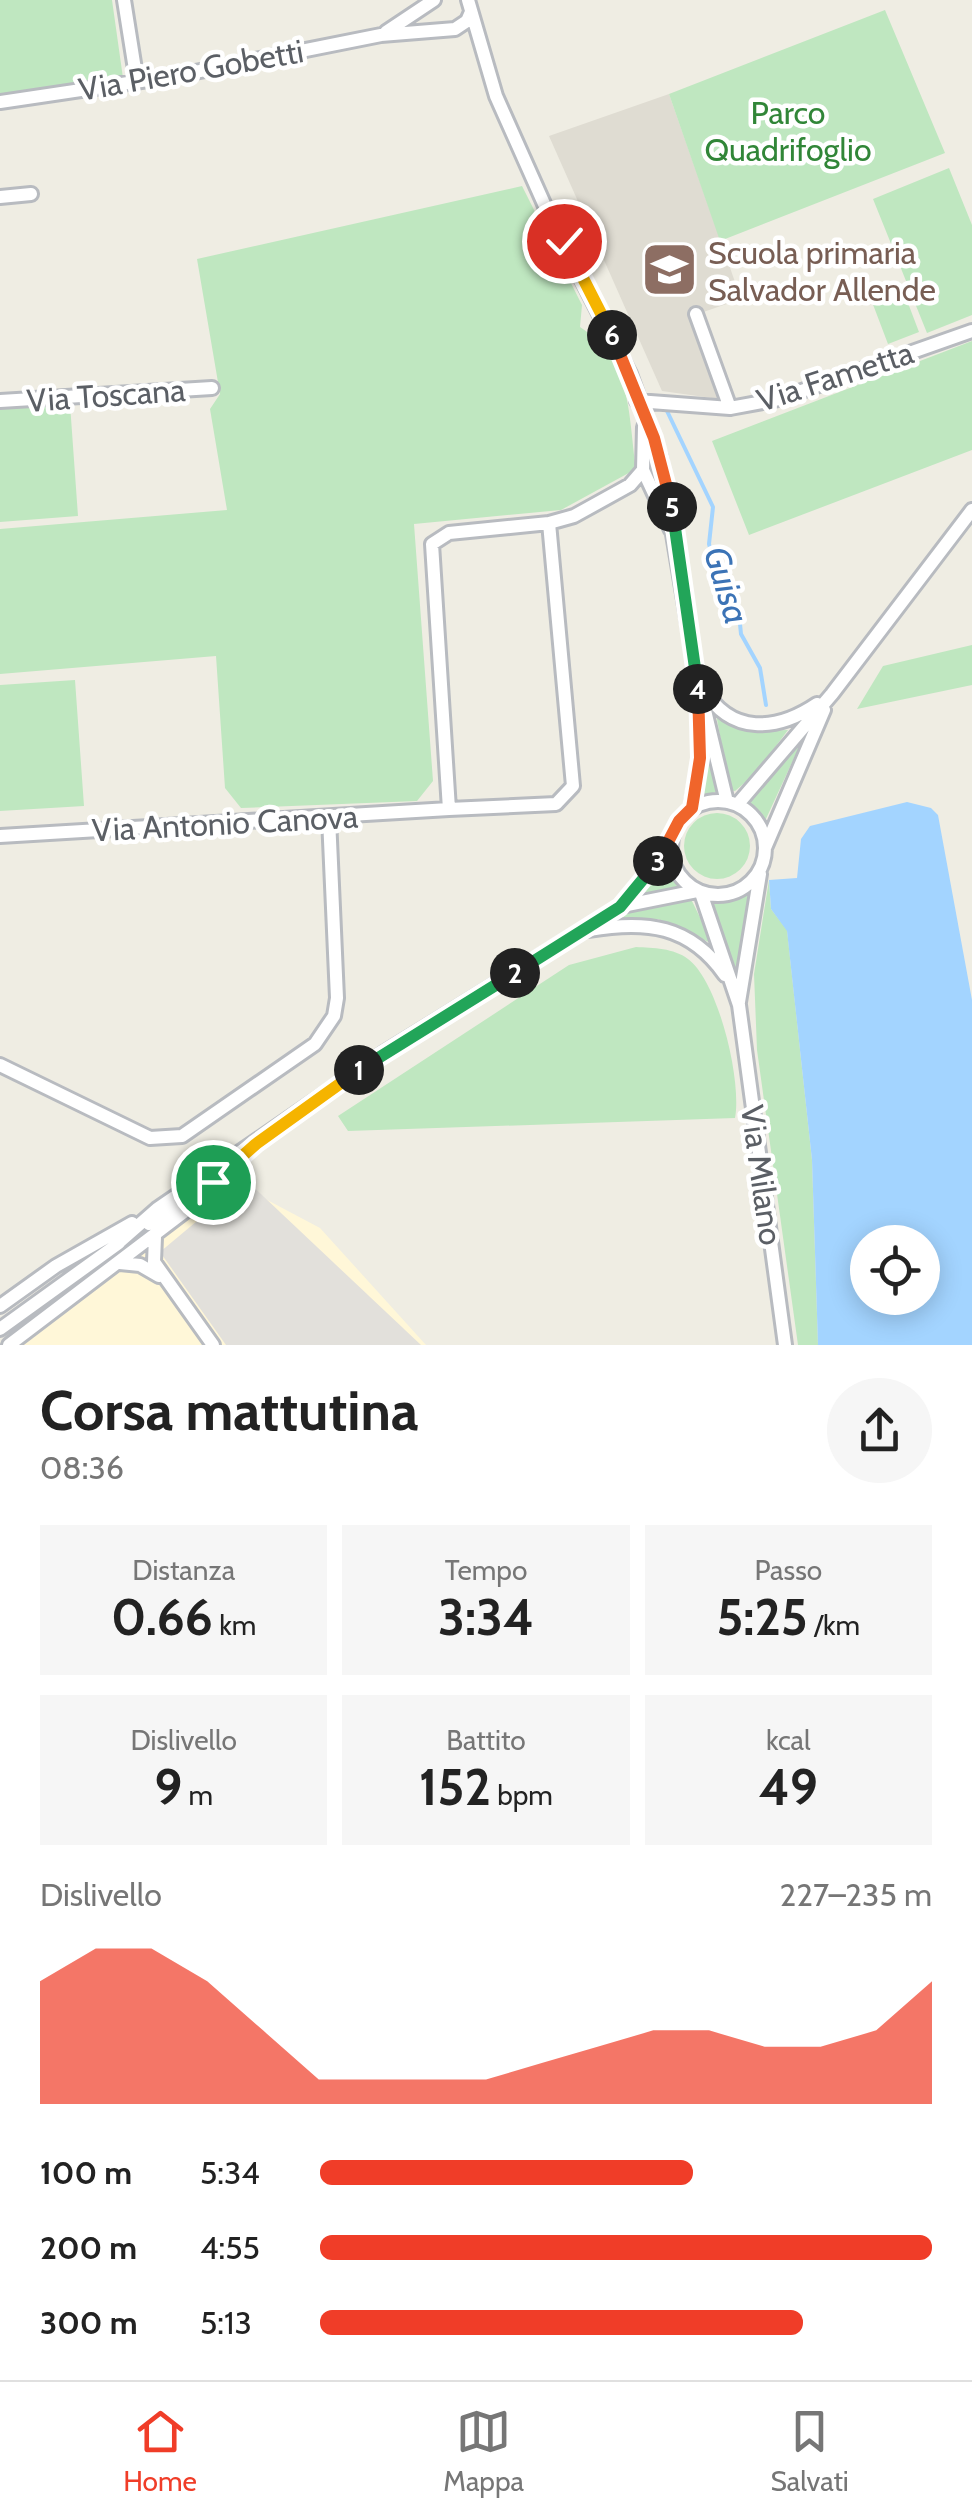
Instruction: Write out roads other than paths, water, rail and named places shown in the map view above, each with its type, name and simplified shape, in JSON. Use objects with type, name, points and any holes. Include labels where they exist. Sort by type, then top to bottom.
[{"type":"street","points":[[124,0],[137,82]]},
{"type":"street","points":[[434,0],[433,16],[444,28]]},
{"type":"street","name":"Via Piero Gobetti","points":[[382,35],[434,0]]},
{"type":"street","points":[[469,3],[464,24],[479,42]]},
{"type":"street","points":[[469,3],[479,42],[516,142],[630,374],[646,437],[643,470],[678,546]]},
{"type":"street","name":"Via Piero Gobetti","points":[[0,102],[464,24]]},
{"type":"street","points":[[0,197],[31,194]]},
{"type":"street","points":[[696,314],[730,408]]},
{"type":"street","name":"Via Fametta","points":[[639,406],[730,408],[795,395],[972,331]]},
{"type":"street","name":"Via Toscana","points":[[0,401],[212,388]]},
{"type":"street","points":[[0,1306],[56,1266],[156,1210],[384,1053],[620,907],[670,845],[679,821],[692,808],[700,758],[697,677],[667,482],[639,406]]},
{"type":"street","points":[[643,470],[656,472],[667,482]]},
{"type":"street","points":[[449,809],[432,544],[449,534],[549,523],[574,516],[630,485],[643,470]]},
{"type":"street","points":[[630,485],[652,490]]},
{"type":"street","points":[[692,808],[732,803],[832,694],[972,510]]},
{"type":"street","name":"Via Antonio Canova","points":[[0,836],[556,804],[571,792],[574,770],[549,523]]},
{"type":"street","points":[[697,677],[726,714],[758,727],[795,720],[832,694]]},
{"type":"street","points":[[697,677],[732,803],[758,822],[765,848]]},
{"type":"street","points":[[620,907],[699,892],[735,892],[760,869],[765,848],[832,694]]},
{"type":"street","points":[[0,1065],[150,1138],[162,1140],[182,1136],[326,1032],[337,998],[330,818]]},
{"type":"street","points":[[670,845],[676,872],[699,892]]},
{"type":"street","name":"Via Milano","points":[[739,1004],[760,869]]},
{"type":"street","name":"Via Milano","points":[[699,892],[739,1004],[785,1345]]},
{"type":"street","points":[[582,932],[649,925],[680,933],[714,960],[739,1004]]},
{"type":"street","points":[[9,1345],[155,1236],[256,1144]]},
{"type":"street","points":[[0,1330],[116,1245],[213,1182]]},
{"type":"street","points":[[116,1245],[156,1210]]},
{"type":"street","points":[[155,1236],[151,1252],[166,1281],[213,1345]]},
{"type":"street","points":[[120,1263],[140,1264],[166,1281]]},
{"type":"water","points":[[907,802],[931,808],[938,815],[972,1000],[972,1345],[818,1345],[812,1160],[787,931],[771,909],[769,880],[797,878],[801,839],[810,826]]},
{"type":"waterway","name":"Guisa","points":[[667,411],[713,507],[709,544],[715,567],[738,604],[741,634],[760,668],[766,705]]},
{"type":"place","name":"Scuola primaria Salvador Allende","points":[[669,270]]},
{"type":"park label","name":"Parco Quadrifoglio","points":[[788,130]]}]
